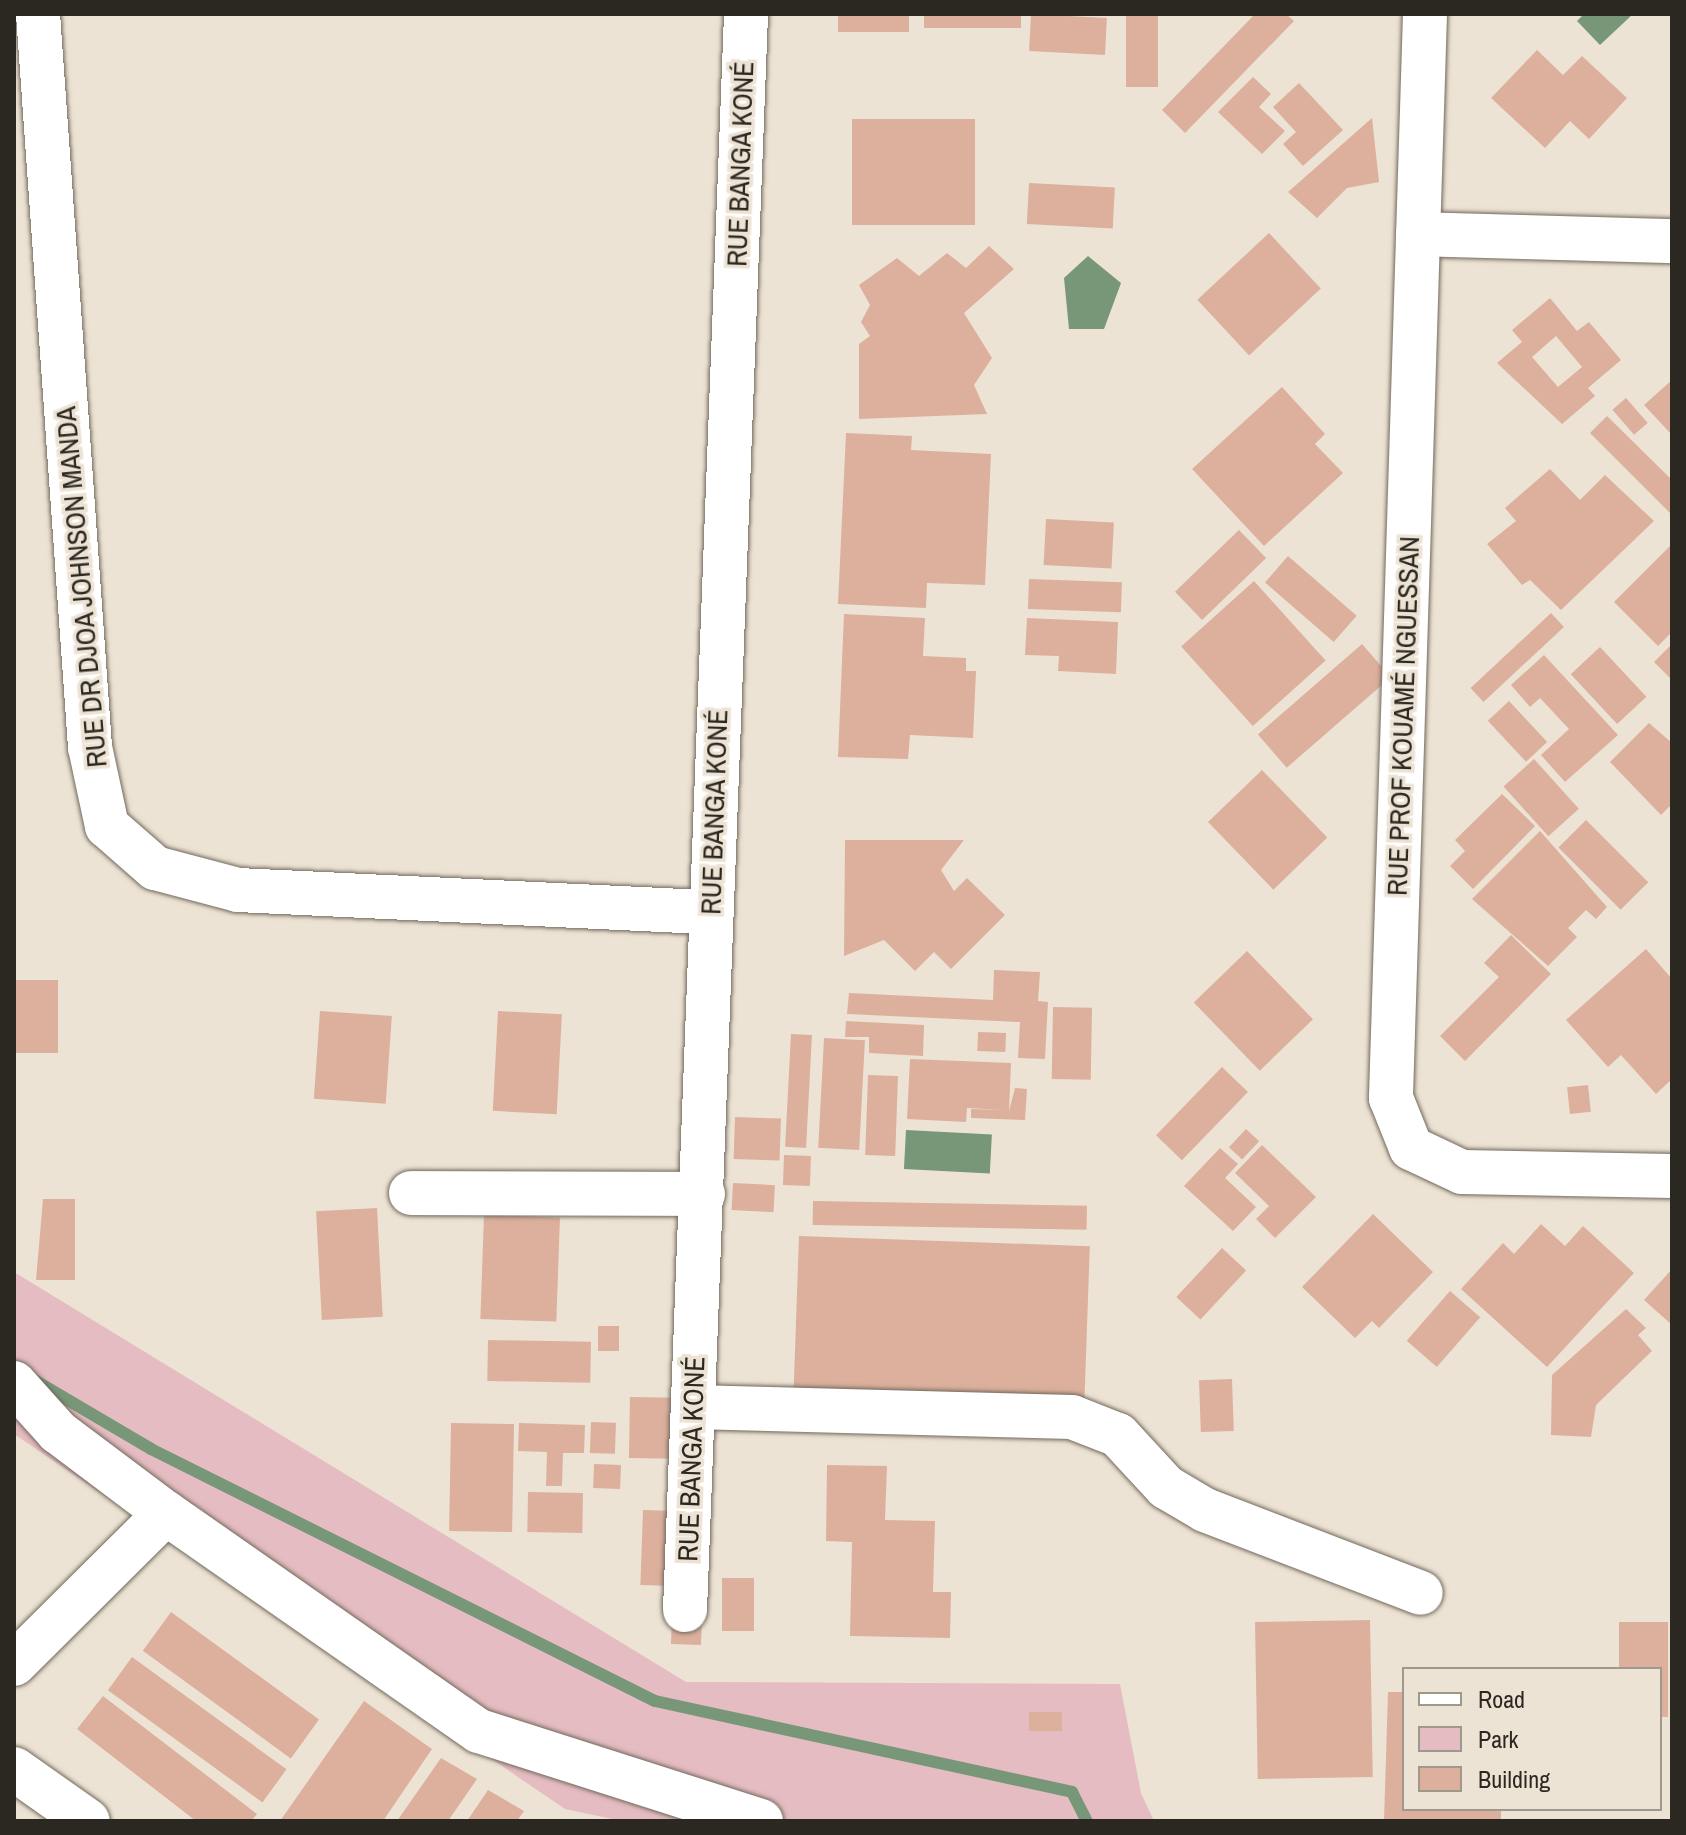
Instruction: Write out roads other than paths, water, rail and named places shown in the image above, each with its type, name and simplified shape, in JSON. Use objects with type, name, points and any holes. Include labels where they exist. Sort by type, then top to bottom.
[{"type":"street","name":"RUE DR DJOA JOHNSON MANDA","points":[[38,14],[90,747],[107,826],[155,868],[238,890],[710,912]]},
{"type":"street","name":"RUE BANGA KONÉ","points":[[685,1610],[746,14]]},
{"type":"street","name":"RUE PROF KOUAMÉ NGUESSAN","points":[[1425,14],[1391,1098],[1411,1148],[1462,1172],[1672,1176]]},
{"type":"street","points":[[1418,234],[1672,241]]},
{"type":"street","points":[[411,1193],[703,1194]]},
{"type":"street","points":[[14,1383],[58,1432],[166,1513],[479,1731],[718,1815],[761,1821]]},
{"type":"street","points":[[693,1407],[1072,1417],[1118,1435],[1166,1487],[1205,1510],[1421,1593]]},
{"type":"street","points":[[14,1664],[166,1513]]},
{"type":"street","points":[[14,1769],[88,1821]]},
{"type":"waterway","points":[[34,1380],[151,1449],[655,1701],[1072,1792],[1087,1821]]}]
